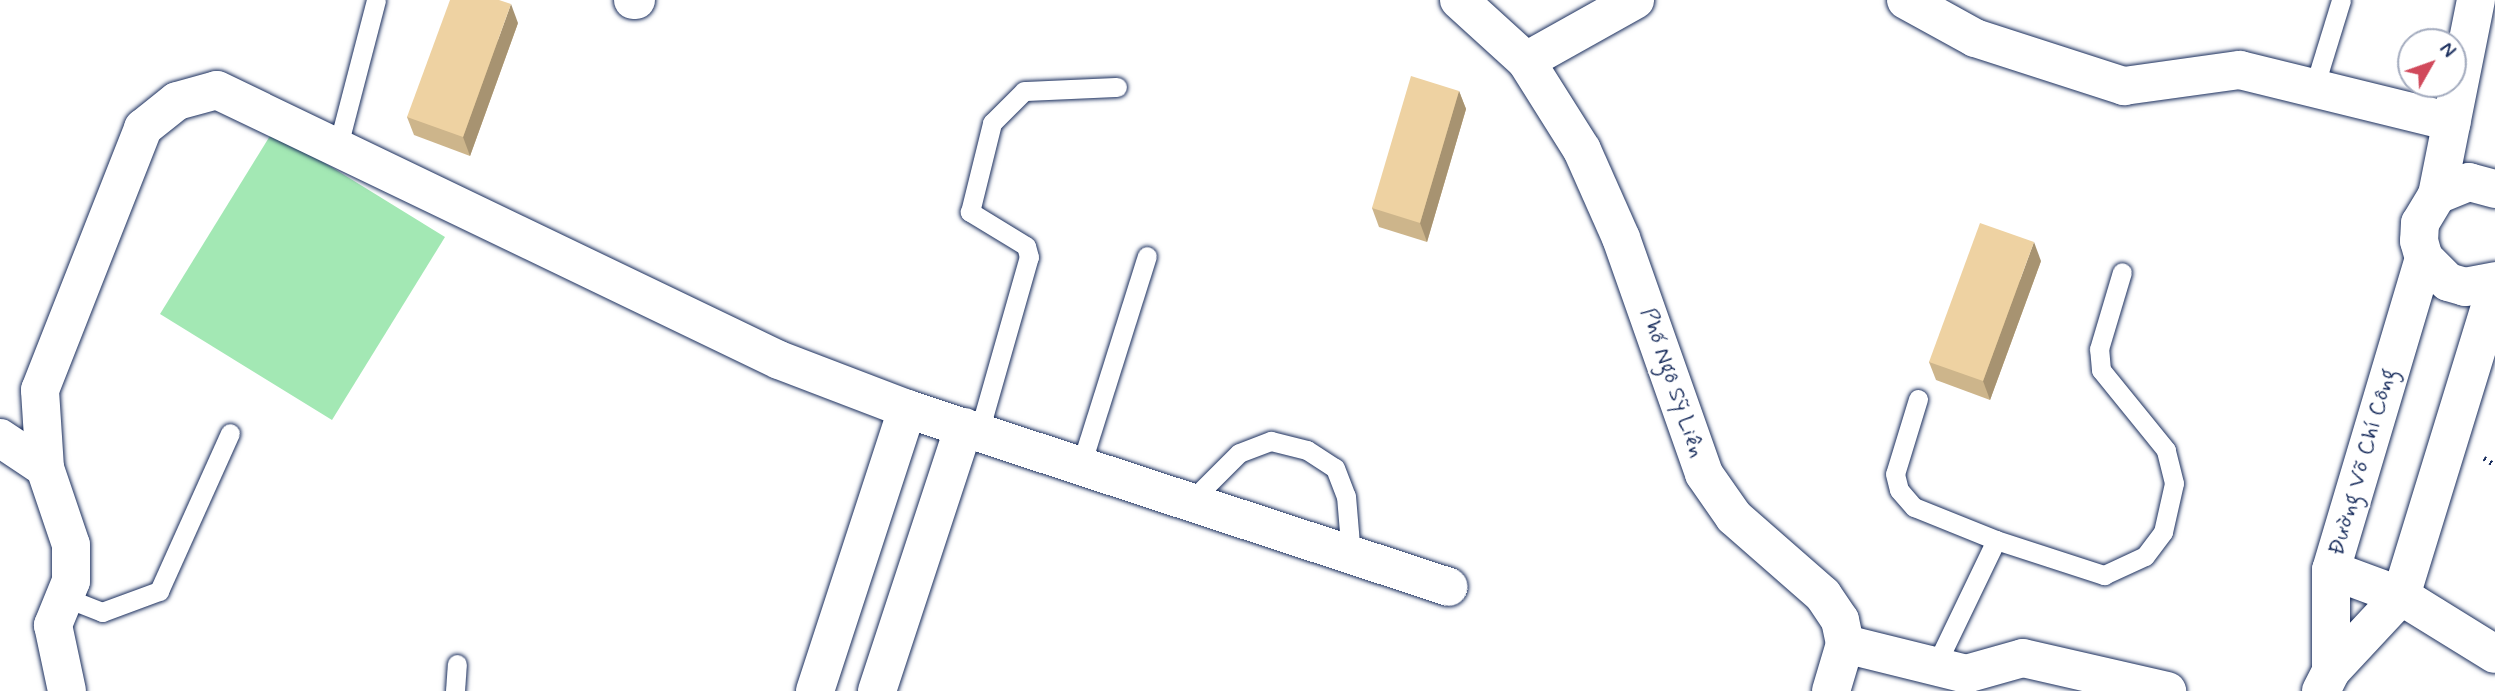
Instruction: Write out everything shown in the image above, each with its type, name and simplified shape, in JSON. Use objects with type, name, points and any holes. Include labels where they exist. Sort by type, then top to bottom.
[{"type":"street","name":"Phố Ngô Sỹ Liên","points":[[1459,0],[1525,61],[1582,150],[1621,238],[1704,474],[1734,517],[1823,595],[1840,621],[1845,644]]},
{"type":"street","points":[[1525,61],[1635,0]]},
{"type":"street","points":[[1906,0],[1975,38],[2124,86],[2241,70],[2452,122]]},
{"type":"street","points":[[2476,0],[2437,195],[2420,223],[2424,258],[2448,282],[2482,286],[2495,281]]},
{"type":"street","points":[[2492,0],[2495,25]]},
{"type":"street","points":[[67,691],[54,625],[64,597],[71,545],[45,468],[40,390],[143,128],[177,101],[217,90],[779,360],[907,409],[1449,587]]},
{"type":"street","points":[[2437,195],[2469,183],[2495,190]]},
{"type":"street","name":"Đường Võ Chí Công","points":[[2326,681],[2331,570],[2424,258]]},
{"type":"street","name":"Đường Võ Chí Công","points":[[2326,681],[2402,596],[2495,290]]},
{"type":"street","points":[[814,691],[907,409]]},
{"type":"street","points":[[877,691],[971,430]]},
{"type":"street","points":[[0,439],[45,468]]},
{"type":"street","points":[[2331,570],[2402,596],[2495,654]]},
{"type":"street","points":[[1831,691],[1845,644],[1962,677],[2023,658],[2167,691]]},
{"type":"lane","points":[[338,146],[376,0]]},
{"type":"lane","points":[[2314,88],[2341,0]]},
{"type":"lane","points":[[971,430],[1029,257],[1026,246],[970,212],[992,123],[1024,90],[1117,87]]},
{"type":"lane","points":[[1081,465],[1147,257]]},
{"type":"lane","points":[[1918,399],[1895,474],[1899,491],[1914,507],[1996,540],[2104,575],[2145,556],[2163,532],[2174,483],[2166,450],[2101,370],[2099,349],[2122,272]]},
{"type":"lane","points":[[64,597],[103,612],[159,591],[230,433]]},
{"type":"lane","points":[[1190,502],[1239,453],[1271,441],[1307,450],[1335,468],[1346,496],[1351,556]]},
{"type":"lane","points":[[1962,677],[1996,540]]},
{"type":"lane","points":[[455,691],[457,664]]},
{"type":"green space","points":[[273,131],[445,237],[332,420],[160,314]]},
{"type":"building","points":[[450,0],[499,0],[511,4],[463,137],[407,117]]},
{"type":"building","points":[[1411,76],[1459,91],[1420,223],[1372,208]]},
{"type":"building","points":[[1980,223],[2034,242],[1983,381],[1929,362]]}]
